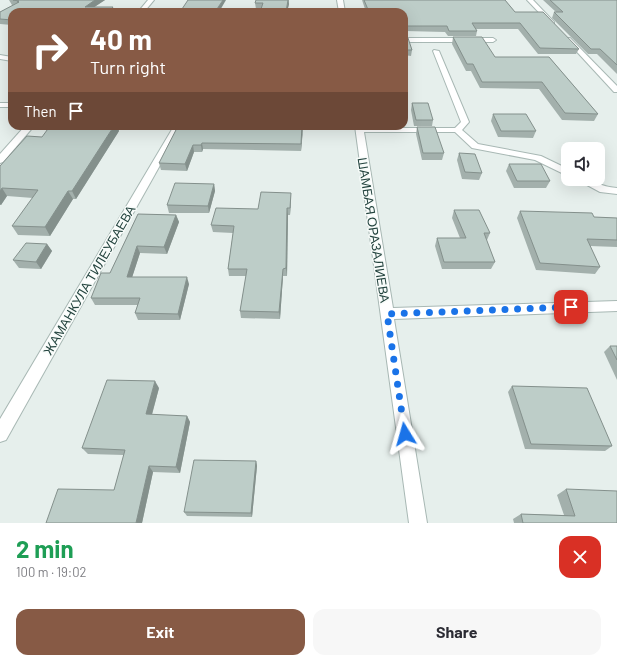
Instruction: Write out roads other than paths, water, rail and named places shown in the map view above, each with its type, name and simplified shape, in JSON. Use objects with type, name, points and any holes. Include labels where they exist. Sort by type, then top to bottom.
[{"type":"street","points":[[144,8],[151,0]]},
{"type":"street","points":[[530,0],[557,28]]},
{"type":"street","points":[[562,33],[617,90]]},
{"type":"street","points":[[0,160],[26,130]]},
{"type":"street","name":"ЖАМАНКУЛА ТИЛЕУБАЕВА","points":[[0,434],[176,130]]},
{"type":"street","name":"ШАМБАЯ ОРАЗАЛИЕВА","points":[[359,130],[418,523]]},
{"type":"street","points":[[387,314],[617,306]]},
{"type":"lane","points":[[408,40],[492,40]]},
{"type":"lane","points":[[408,129],[457,130],[462,127],[465,122],[436,51]]},
{"type":"lane","points":[[457,130],[475,146],[538,158],[561,170]]},
{"type":"lane","points":[[595,186],[603,190],[617,191]]}]
